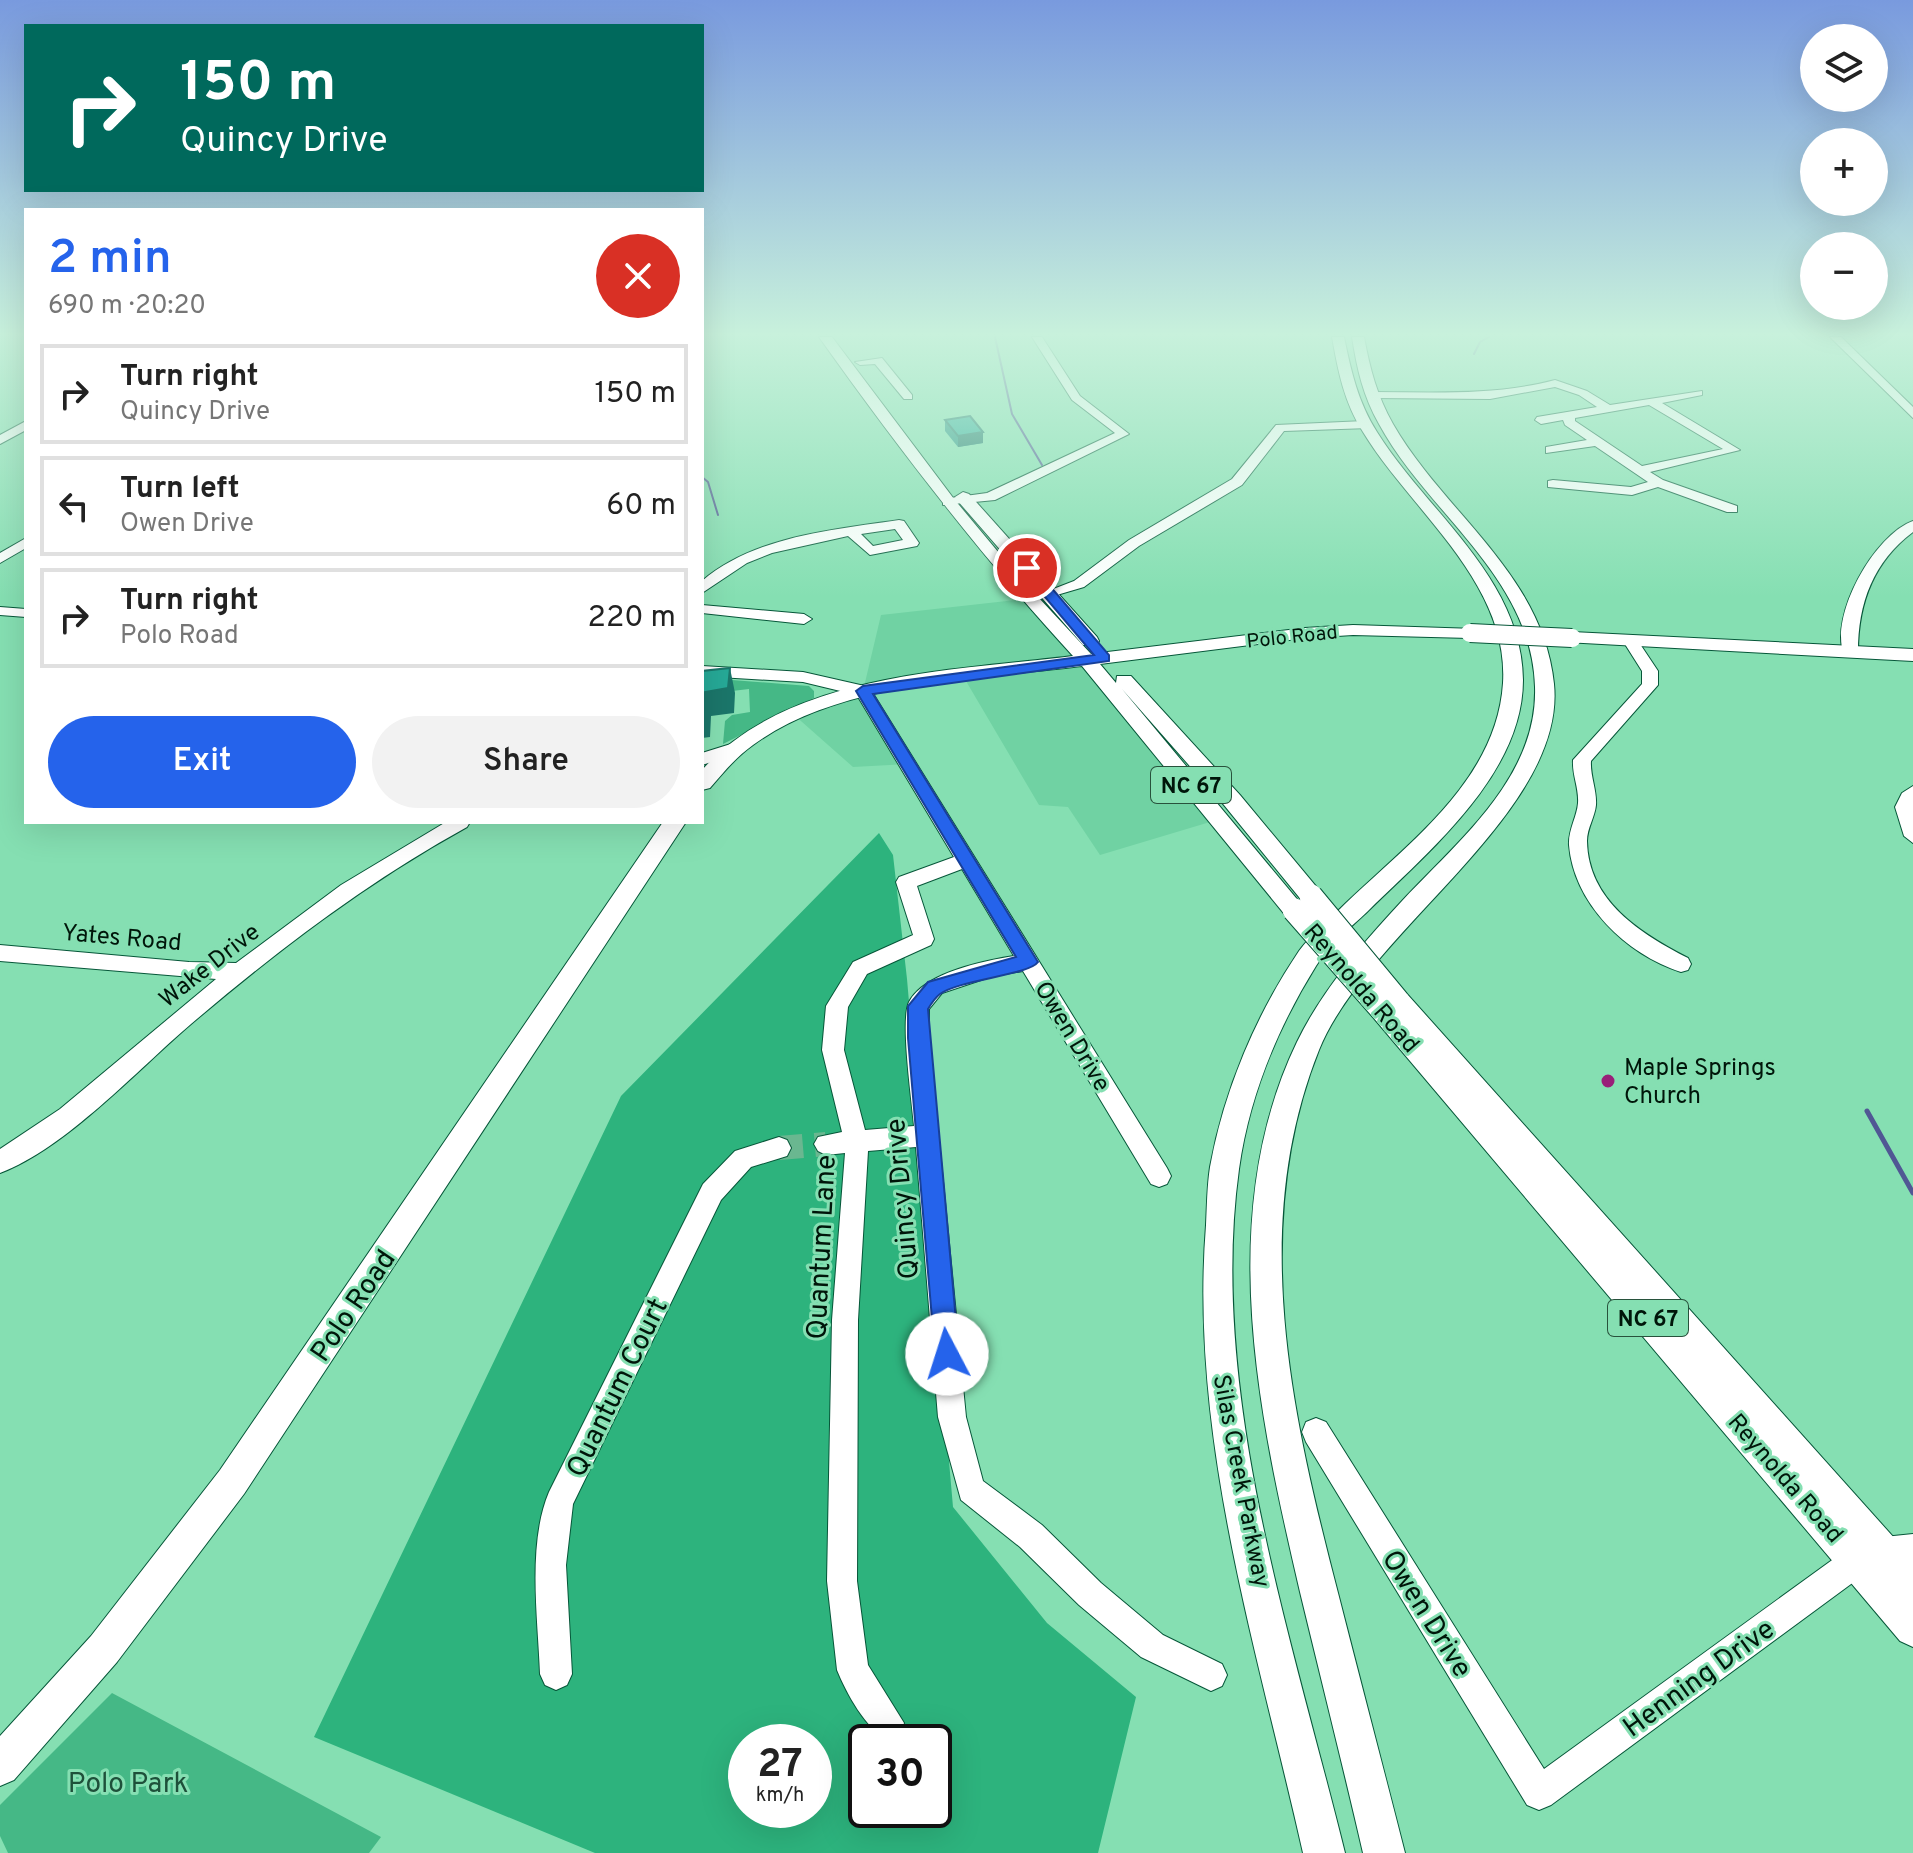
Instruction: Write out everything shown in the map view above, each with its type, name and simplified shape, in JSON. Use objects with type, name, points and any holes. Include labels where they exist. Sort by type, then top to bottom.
[{"type":"main road","name":"Reynolda Road","points":[[894,423],[957,502],[1050,593],[1096,659],[1390,1005],[1913,1586]]},
{"type":"main road","name":"Reynolda Road","points":[[901,423],[1008,575],[1096,659]]},
{"type":"main road","name":"Silas Creek Parkway","points":[[1324,1853],[1238,1484],[1218,1358],[1215,1252],[1226,1161],[1245,1082],[1274,1016],[1308,958],[1445,821],[1483,775],[1506,726],[1513,680],[1510,636],[1490,595],[1465,556],[1373,440],[1371,423]]},
{"type":"main road","points":[[1375,423],[1415,476],[1442,498]]},
{"type":"main road","name":"Silas Creek Parkway","points":[[1380,423],[1481,542],[1513,586],[1535,638],[1545,686],[1538,741],[1511,793],[1468,846],[1357,967],[1306,1047],[1278,1136],[1267,1208],[1265,1293],[1275,1397],[1300,1520],[1384,1853]]},
{"type":"main road","name":"Polo Road","points":[[704,781],[734,749],[766,727],[793,714],[863,691],[1305,633],[1353,630],[1470,633],[1913,655]]},
{"type":"main road","name":"Polo Road","points":[[0,1766],[104,1649],[232,1482],[674,824]]},
{"type":"main road","name":"Reynolda Road","points":[[1885,1554],[1913,1628]]},
{"type":"street","points":[[957,502],[990,497],[1123,434],[1107,423]]},
{"type":"street","points":[[1050,593],[1079,584],[1134,543],[1237,482],[1280,428],[1302,423]]},
{"type":"street","points":[[1571,423],[1658,483],[1732,509]]},
{"type":"street","points":[[1641,470],[1734,450],[1689,423]]},
{"type":"street","points":[[0,440],[24,426]]},
{"type":"street","points":[[1550,450],[1597,442]]},
{"type":"street","points":[[1553,484],[1632,491],[1658,483]]},
{"type":"street","points":[[1850,652],[1851,613],[1868,571],[1889,545],[1913,525]]},
{"type":"street","points":[[704,587],[731,565],[792,544],[851,531]]},
{"type":"street","points":[[0,559],[24,543]]},
{"type":"street","points":[[704,609],[804,619]]},
{"type":"street","points":[[0,611],[24,613]]},
{"type":"street","points":[[1631,641],[1650,671],[1650,685],[1582,760],[1588,806],[1578,828],[1580,860],[1598,902],[1616,923],[1653,950],[1681,964]]},
{"type":"street","points":[[704,671],[803,677],[863,691]]},
{"type":"street","name":"Owen Drive","points":[[863,691],[1159,1176]]},
{"type":"street","points":[[704,758],[734,749]]},
{"type":"street","points":[[1913,792],[1907,797],[1903,809],[1913,836]]},
{"type":"street","name":"Wake Drive","points":[[0,1162],[28,1147],[70,1114],[239,971],[363,882],[458,824]]},
{"type":"street","name":"Quantum Lane","points":[[888,1723],[853,1670],[842,1581],[845,1320],[857,1174],[856,1141],[833,1050],[837,1006],[860,968],[924,939],[906,882],[966,860]]},
{"type":"street","name":"Yates Road","points":[[0,953],[189,970],[239,971]]},
{"type":"street","name":"Quincy Drive","points":[[1028,962],[993,968],[935,987],[918,1006],[952,1417],[971,1490],[1031,1536],[1090,1594],[1152,1646],[1211,1675]]},
{"type":"street","points":[[826,1144],[928,1135]]},
{"type":"street","name":"Quantum Court","points":[[556,1674],[551,1565],[559,1502],[712,1192],[743,1159],[779,1148]]},
{"type":"street","name":"Owen Drive","points":[[1316,1432],[1539,1793]]},
{"type":"street","name":"Henning Drive","points":[[1539,1793],[1885,1554]]},
{"type":"shaded area","points":[[1044,597],[1063,614],[1087,660],[1220,819],[1100,855],[1068,807],[1039,805],[963,676],[864,691],[908,764],[853,767],[793,714],[863,691],[881,615]]},
{"type":"shaded area","points":[[879,833],[893,855],[907,979],[953,1507],[1047,1623],[1136,1697],[1098,1853],[595,1853],[314,1737],[621,1096]]},
{"type":"green space","points":[[732,680],[809,686],[814,691],[814,698],[723,744],[725,721],[732,715],[750,712],[749,689],[732,691]]},
{"type":"green space","name":"Polo Park","points":[[112,1693],[381,1837],[369,1853],[8,1853],[0,1836],[0,1805]]},
{"type":"building","points":[[948,423],[976,423],[983,432],[958,436]]},
{"type":"building","points":[[730,668],[728,688],[705,692],[704,712],[704,671]]},
{"type":"waterway","points":[[1018,423],[1042,465]]},
{"type":"waterway","points":[[704,479],[708,482],[718,515]]},
{"type":"waterway","points":[[1867,1111],[1913,1193]]},
{"type":"tunnel","points":[[779,1148],[826,1144]]},
{"type":"place","name":"Maple Springs Church","points":[[1608,1081]]},
{"type":"route","points":[[947,1354],[918,1038],[918,1006],[935,987],[993,968],[1028,962],[863,691],[916,681],[1104,658],[1027,568]]}]
